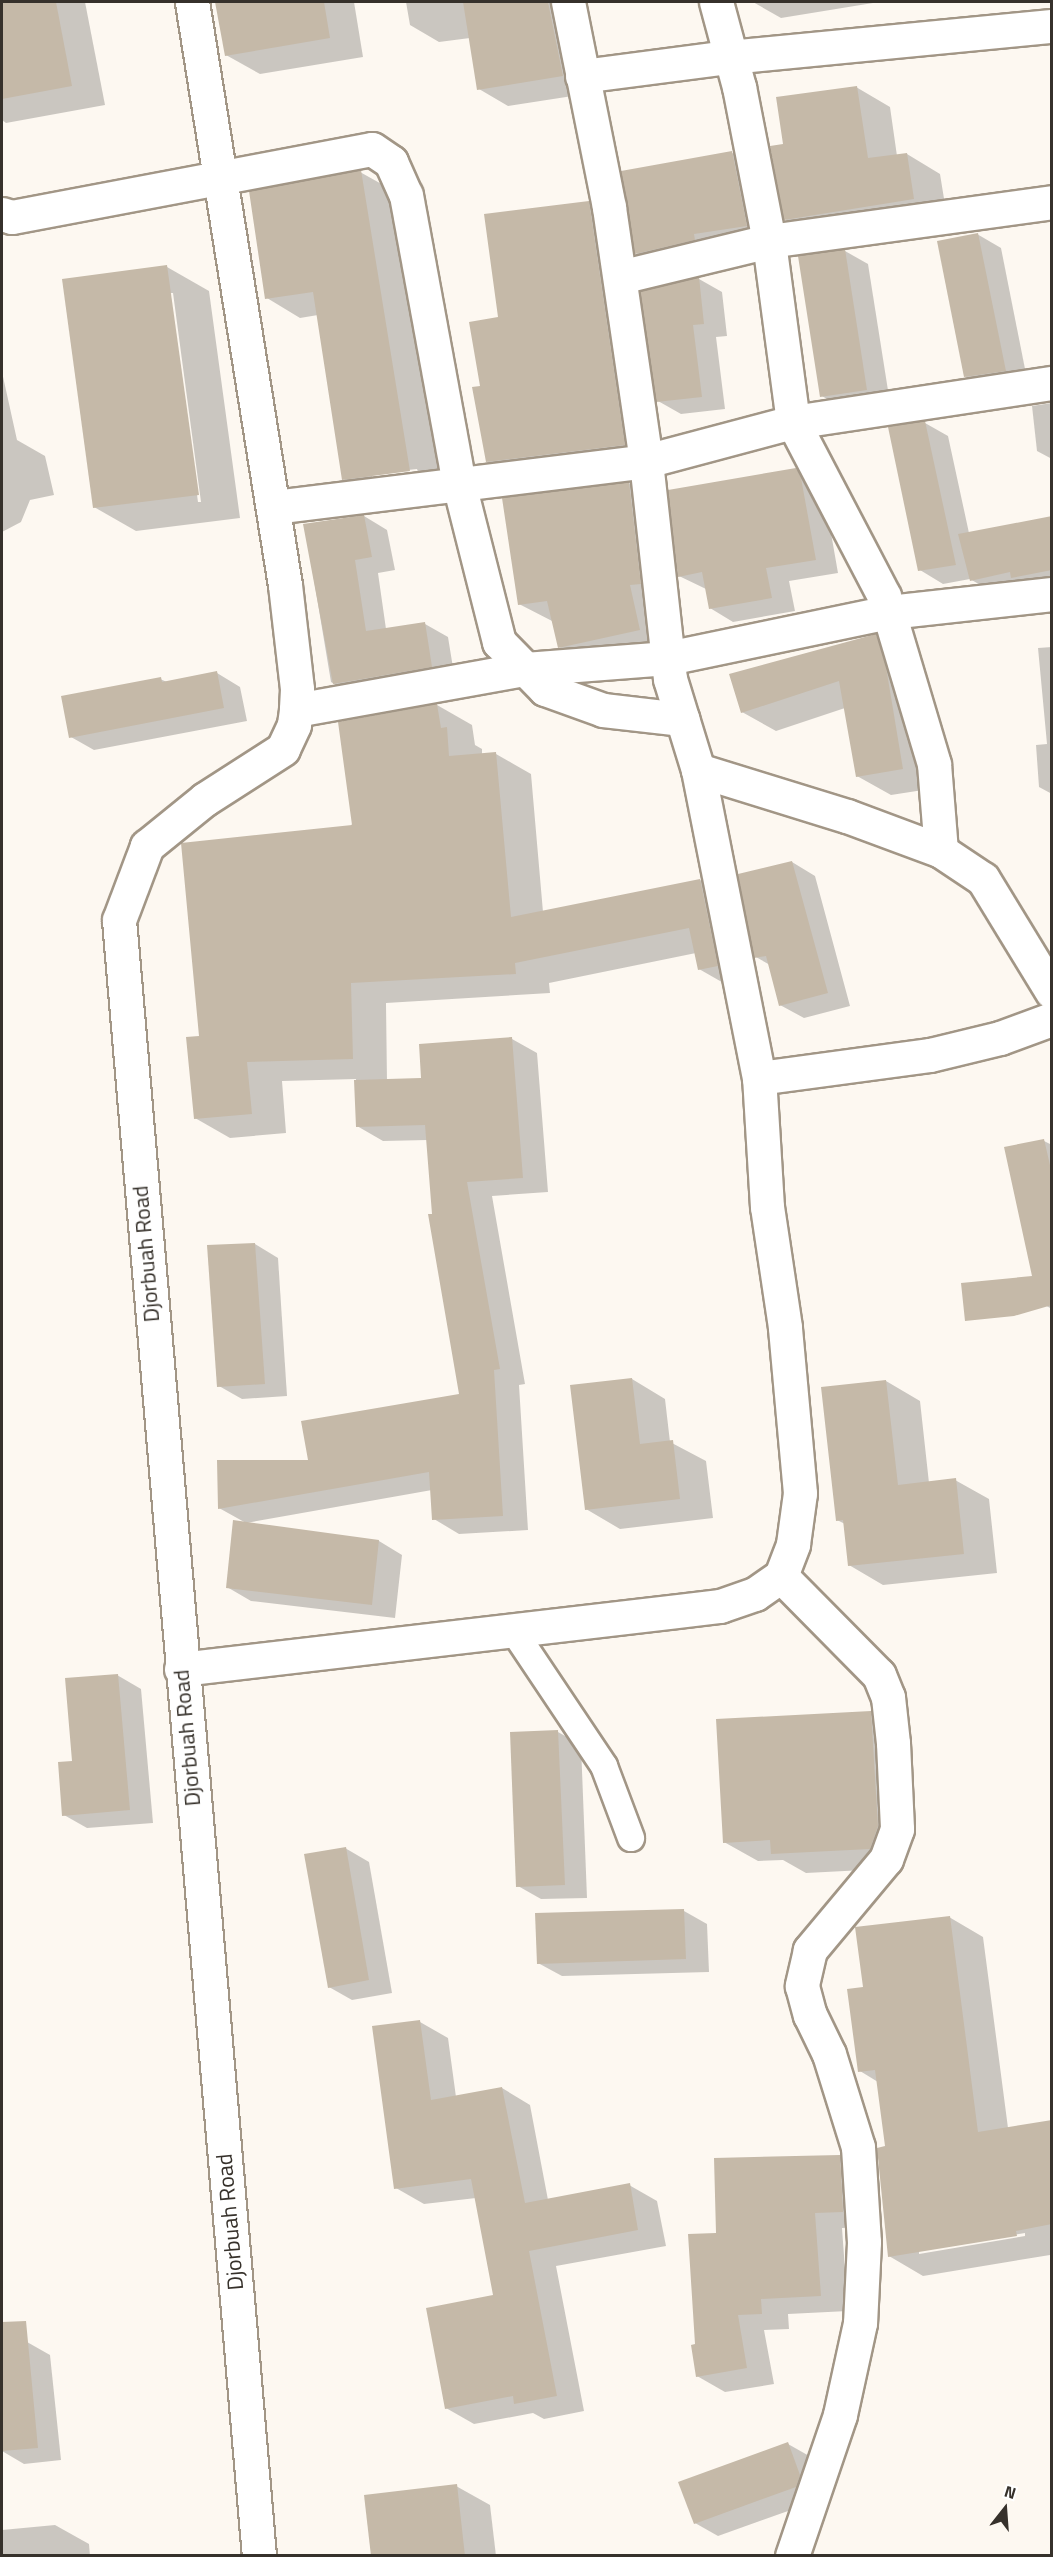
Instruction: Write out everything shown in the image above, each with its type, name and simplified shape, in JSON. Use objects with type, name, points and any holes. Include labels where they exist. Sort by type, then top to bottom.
[{"type":"street","points":[[192,2],[218,178],[288,608],[296,710],[525,669],[668,658],[889,612],[1052,594]]},
{"type":"street","points":[[181,1669],[720,1606],[754,1594],[781,1576],[794,1544],[800,1492],[785,1327],[767,1207],[759,1078],[698,770],[682,719],[668,658],[646,461],[620,277],[568,2]]},
{"type":"street","points":[[716,2],[769,241],[793,422],[884,596],[934,764],[940,850]]},
{"type":"street","points":[[582,76],[729,57],[1052,26]]},
{"type":"street","points":[[2,214],[12,217],[372,149],[391,162],[406,195],[459,484],[500,642],[546,689],[603,710],[682,719]]},
{"type":"street","points":[[620,277],[769,241],[1052,202]]},
{"type":"street","points":[[273,507],[646,461],[793,422],[1052,382]]},
{"type":"street","name":"Djorbuah Road","points":[[259,2556],[181,1669],[119,920],[147,846],[205,799],[283,748],[294,725],[296,710]]},
{"type":"street","points":[[698,770],[846,816],[940,850],[983,879],[1052,992]]},
{"type":"street","points":[[759,1078],[930,1055],[1000,1038],[1052,1019]]},
{"type":"street","points":[[781,1576],[879,1675],[888,1697],[893,1743],[897,1829],[886,1859],[810,1950],[802,1986],[810,2015],[829,2054],[858,2147],[864,2242],[860,2323],[840,2415],[792,2556]]},
{"type":"lane","points":[[513,1630],[604,1766],[631,1838]]},
{"type":"building","points":[[2,2],[56,2],[72,86],[2,99]]},
{"type":"building","points":[[215,2],[324,2],[330,38],[225,56]]},
{"type":"building","points":[[463,2],[548,2],[563,76],[477,90]]},
{"type":"building","points":[[857,86],[868,158],[907,153],[914,199],[784,220],[770,146],[783,144],[776,97]]},
{"type":"building","points":[[732,151],[747,226],[694,234],[695,240],[635,254],[621,171]]},
{"type":"building","points":[[361,170],[410,471],[342,480],[313,292],[265,299],[249,191]]},
{"type":"building","points":[[589,201],[625,445],[486,462],[472,387],[480,386],[469,322],[498,317],[484,214]]},
{"type":"building","points":[[978,233],[1006,371],[964,377],[937,241]]},
{"type":"building","points":[[845,249],[867,390],[820,397],[798,256]]},
{"type":"building","points":[[167,265],[199,495],[93,508],[62,279]]},
{"type":"building","points":[[699,277],[704,324],[693,325],[702,397],[656,402],[640,291]]},
{"type":"building","points":[[925,421],[956,565],[918,571],[888,427]]},
{"type":"building","points":[[796,468],[801,478],[816,560],[766,568],[772,598],[709,609],[702,572],[678,577],[668,490]]},
{"type":"building","points":[[629,482],[641,584],[630,585],[640,630],[558,648],[547,601],[518,605],[502,498]]},
{"type":"building","points":[[364,515],[372,557],[355,560],[366,631],[425,622],[432,667],[333,684],[303,524]]},
{"type":"building","points":[[1052,516],[1052,570],[1011,578],[1010,572],[970,581],[958,534]]},
{"type":"building","points":[[876,634],[886,667],[903,769],[856,777],[839,681],[741,713],[729,674]]},
{"type":"building","points":[[217,671],[224,708],[69,738],[61,696],[161,677],[162,682]]},
{"type":"building","points":[[437,704],[441,728],[447,727],[449,756],[496,752],[511,917],[700,879],[718,966],[698,970],[689,928],[515,963],[516,974],[351,983],[353,1059],[247,1062],[252,1114],[194,1119],[186,1037],[199,1036],[181,843],[352,825],[338,722]]},
{"type":"building","points":[[792,861],[828,993],[779,1006],[766,956],[754,958],[738,874]]},
{"type":"building","points":[[512,1037],[523,1178],[467,1182],[500,1369],[494,1370],[503,1516],[432,1520],[429,1472],[218,1509],[217,1460],[308,1460],[301,1421],[459,1394],[428,1214],[432,1214],[425,1125],[356,1127],[354,1080],[421,1078],[419,1044]]},
{"type":"building","points":[[1044,1139],[1052,1174],[1052,1305],[1014,1316],[965,1321],[961,1283],[1032,1276],[1004,1147]]},
{"type":"building","points":[[255,1243],[265,1384],[217,1387],[207,1245]]},
{"type":"building","points":[[632,1378],[640,1444],[673,1440],[680,1499],[585,1510],[570,1385]]},
{"type":"building","points":[[886,1380],[898,1485],[956,1478],[964,1554],[848,1566],[843,1520],[836,1521],[821,1387]]},
{"type":"building","points":[[233,1520],[379,1540],[372,1605],[226,1588]]},
{"type":"building","points":[[118,1674],[130,1810],[62,1816],[58,1762],[72,1761],[65,1678]]},
{"type":"building","points":[[871,1711],[878,1826],[870,1849],[771,1854],[770,1840],[723,1843],[716,1719]]},
{"type":"building","points":[[558,1730],[565,1885],[516,1887],[510,1732]]},
{"type":"building","points":[[346,1847],[369,1980],[328,1988],[304,1854]]},
{"type":"building","points":[[684,1909],[686,1959],[537,1964],[535,1913]]},
{"type":"building","points":[[950,1916],[978,2132],[1052,2120],[1052,2224],[1016,2231],[1017,2236],[888,2257],[877,2148],[885,2146],[875,2070],[858,2072],[847,1989],[863,1987],[855,1927]]},
{"type":"building","points":[[420,2020],[431,2100],[502,2087],[525,2203],[630,2183],[638,2230],[529,2251],[557,2396],[514,2404],[513,2396],[445,2409],[426,2308],[493,2295],[471,2179],[394,2189],[372,2026]]},
{"type":"building","points":[[840,2155],[843,2212],[815,2213],[821,2296],[761,2299],[762,2314],[738,2315],[747,2368],[696,2377],[691,2345],[695,2344],[688,2234],[716,2233],[714,2158]]},
{"type":"building","points":[[26,2321],[38,2448],[2,2451],[2,2322]]},
{"type":"building","points":[[788,2442],[800,2475],[796,2487],[694,2524],[678,2482]]},
{"type":"building","points":[[457,2484],[465,2556],[371,2556],[364,2495]]}]
